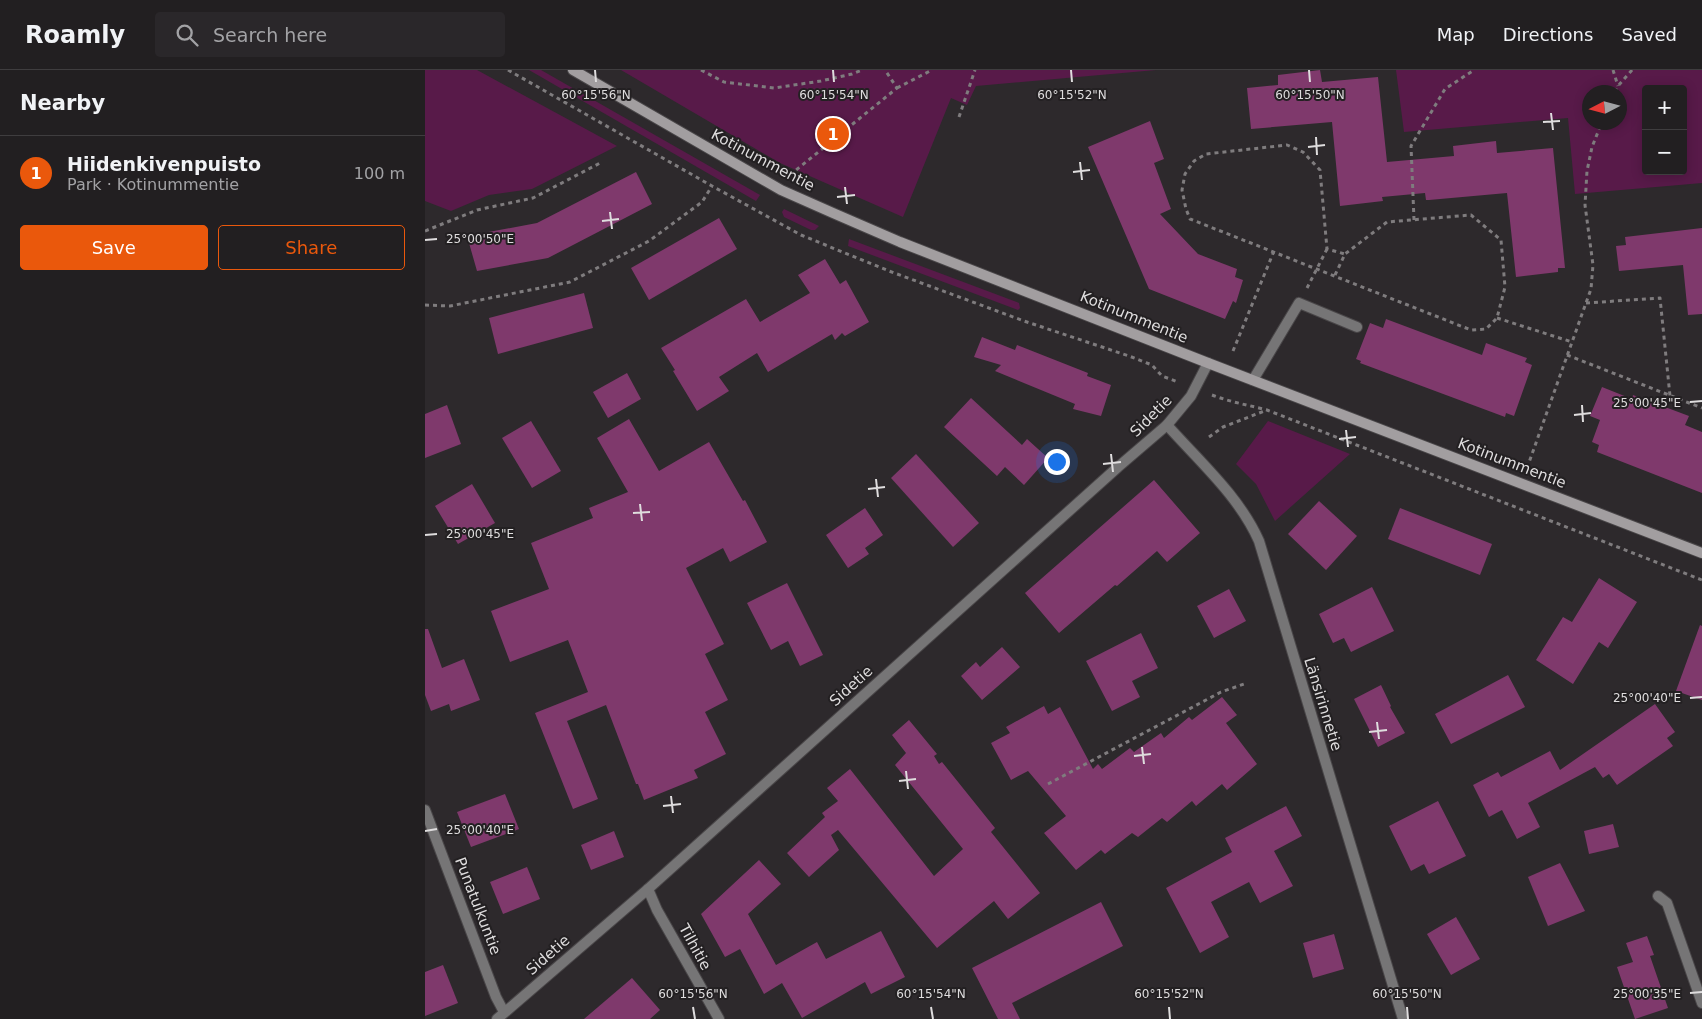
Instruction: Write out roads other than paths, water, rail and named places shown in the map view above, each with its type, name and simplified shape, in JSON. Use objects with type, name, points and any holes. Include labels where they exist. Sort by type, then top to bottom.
[{"type":"main road","name":"Kotinummentie","points":[[573,70],[781,190],[901,242],[1208,363],[1702,552]]},
{"type":"street","points":[[1253,380],[1299,304],[1357,327]]},
{"type":"street","name":"Sidetie","points":[[501,1016],[648,889],[1118,466],[1167,425],[1195,388],[1208,363]]},
{"type":"street","name":"Länsirinnetie","points":[[1167,425],[1239,504],[1250,521],[1259,541],[1403,1019]]},
{"type":"street","name":"Punatulkuntie","points":[[425,810],[496,997],[501,1016]]},
{"type":"street","name":"Tilhitie","points":[[648,889],[657,910],[719,1019]]},
{"type":"street","points":[[1658,896],[1667,903],[1702,1003]]},
{"type":"place","name":"Hiidenkivenpuisto","points":[[833,134]]}]
